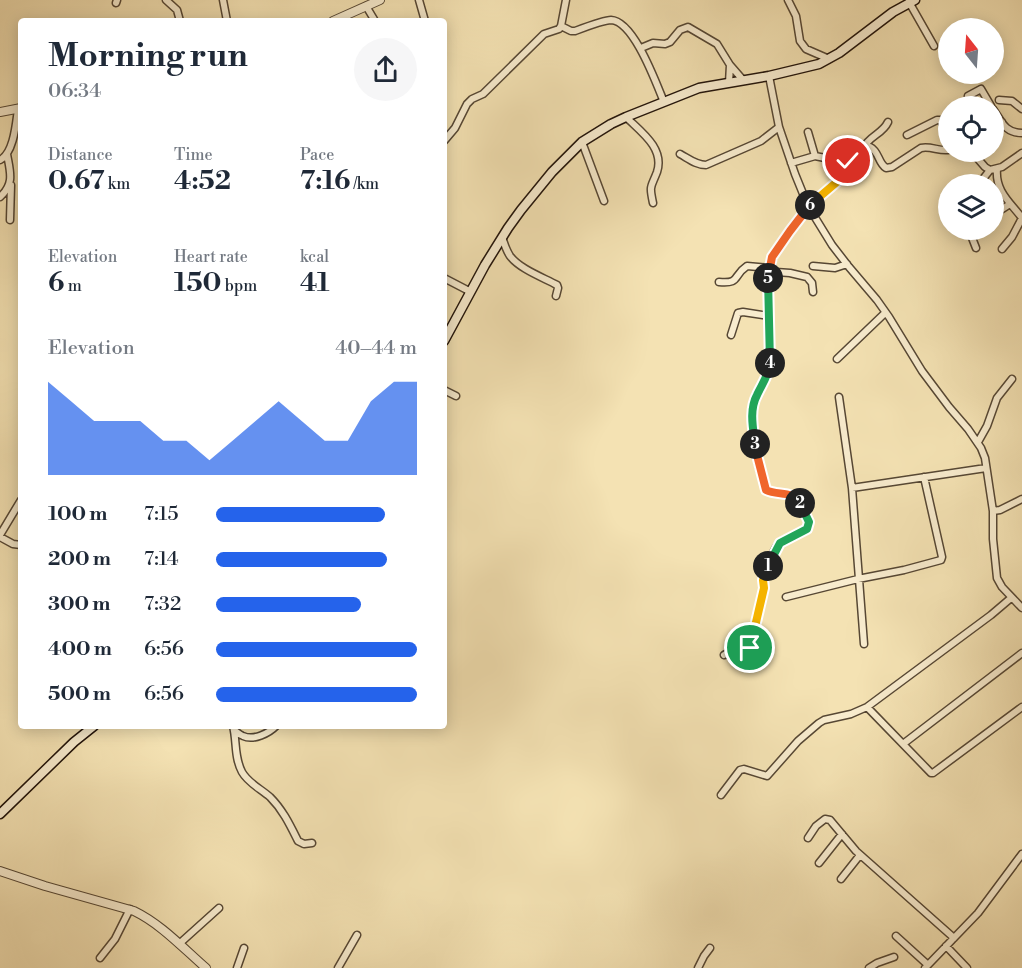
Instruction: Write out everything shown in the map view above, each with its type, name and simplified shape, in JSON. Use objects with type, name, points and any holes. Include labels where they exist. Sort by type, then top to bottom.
[{"type":"main road","points":[[447,335],[502,237],[552,172],[582,142],[626,117],[699,88],[769,76],[811,66],[829,59],[893,12],[912,1]]},
{"type":"main road","points":[[0,814],[90,729]]},
{"type":"street","points":[[166,0],[177,10],[179,18]]},
{"type":"street","points":[[223,0],[226,18]]},
{"type":"street","points":[[340,18],[380,0]]},
{"type":"street","points":[[419,0],[424,18]]},
{"type":"street","points":[[447,137],[472,99],[483,94],[544,34],[559,29],[566,0]]},
{"type":"street","points":[[788,0],[796,16],[800,41],[806,49],[829,59]]},
{"type":"street","points":[[912,1],[934,46]]},
{"type":"street","points":[[366,6],[373,18]]},
{"type":"street","points":[[561,26],[575,31],[610,20],[621,24],[641,48],[664,102]]},
{"type":"street","points":[[641,48],[653,43],[670,42],[680,30],[688,27],[717,44],[743,80]]},
{"type":"street","points":[[729,83],[730,65]]},
{"type":"street","points":[[769,76],[779,127],[808,206],[832,245],[877,300],[922,370],[978,442],[985,458],[993,511],[997,578],[1011,598],[1022,608]]},
{"type":"street","points":[[968,96],[981,89],[985,96]]},
{"type":"street","points":[[1004,100],[1012,101],[1022,109]]},
{"type":"street","points":[[0,112],[18,108]]},
{"type":"street","points":[[10,220],[11,181],[7,154],[18,117]]},
{"type":"street","points":[[626,117],[657,151],[658,169],[650,191],[653,203]]},
{"type":"street","points":[[907,135],[938,120]]},
{"type":"street","points":[[861,151],[869,139],[883,129],[888,122]]},
{"type":"street","points":[[1004,124],[1011,132],[1022,133]]},
{"type":"street","points":[[680,154],[699,165],[706,165],[761,141],[779,127]]},
{"type":"street","points":[[808,132],[814,156]]},
{"type":"street","points":[[582,142],[604,201]]},
{"type":"street","points":[[791,164],[814,156],[845,162],[866,148],[873,148],[886,168],[921,148],[938,149]]},
{"type":"street","points":[[989,174],[1022,153]]},
{"type":"street","points":[[0,159],[7,154]]},
{"type":"street","points":[[724,655],[738,647],[747,650],[750,648],[766,570],[780,543],[807,529],[809,522],[795,496],[766,490],[758,459],[752,417],[756,395],[770,369],[768,285],[772,257],[808,206],[845,175],[845,162]]},
{"type":"street","points":[[981,162],[985,167],[993,170]]},
{"type":"street","points":[[993,170],[1000,190],[1021,214],[1012,237],[1002,249]]},
{"type":"street","points":[[0,196],[11,181]]},
{"type":"street","points":[[1004,208],[1010,204]]},
{"type":"street","points":[[502,237],[513,259],[557,285],[556,296]]},
{"type":"street","points":[[973,240],[976,248]]},
{"type":"street","points":[[813,266],[835,268],[847,264]]},
{"type":"street","points":[[719,282],[735,281],[739,273],[747,266],[770,268],[776,272],[807,277],[812,283],[813,292]]},
{"type":"street","points":[[447,280],[470,291]]},
{"type":"street","points":[[730,335],[738,313],[769,316]]},
{"type":"street","points":[[837,359],[885,313]]},
{"type":"street","points":[[978,442],[987,426],[997,398],[1012,379]]},
{"type":"street","points":[[447,392],[456,396]]},
{"type":"street","points":[[839,397],[852,488],[864,644]]},
{"type":"street","points":[[852,488],[986,468]]},
{"type":"street","points":[[786,597],[941,560],[924,477]]},
{"type":"street","points":[[993,511],[1022,499]]},
{"type":"street","points":[[18,505],[0,536],[18,545]]},
{"type":"street","points":[[721,795],[740,770],[744,769],[767,776],[798,741],[819,723],[867,707],[1011,598]]},
{"type":"street","points":[[903,744],[1022,653]]},
{"type":"street","points":[[867,707],[930,773],[1022,708]]},
{"type":"street","points":[[232,729],[236,755],[243,774],[278,806],[298,841],[303,844],[312,843]]},
{"type":"street","points":[[233,729],[242,736],[250,737],[266,734],[272,729]]},
{"type":"street","points":[[808,838],[816,826],[825,819],[830,820],[860,855],[954,938]]},
{"type":"street","points":[[819,864],[842,834]]},
{"type":"street","points":[[896,936],[927,967],[978,913],[1022,854]]},
{"type":"street","points":[[841,879],[860,855]]},
{"type":"street","points":[[0,871],[130,909],[145,916],[206,968]]},
{"type":"street","points":[[179,944],[219,908]]},
{"type":"street","points":[[100,958],[115,939],[130,909]]},
{"type":"street","points":[[338,968],[357,935]]},
{"type":"street","points":[[946,946],[967,968]]},
{"type":"street","points":[[237,968],[244,948]]},
{"type":"street","points":[[698,968],[710,948]]},
{"type":"street","points":[[869,968],[894,957]]},
{"type":"route","points":[[750,648],[764,588],[763,580],[777,546],[782,541],[807,529],[809,522],[795,496],[766,490],[754,440],[752,417],[754,403],[768,374],[770,363],[768,285],[772,257],[808,206],[845,175],[845,162],[848,161]]}]
